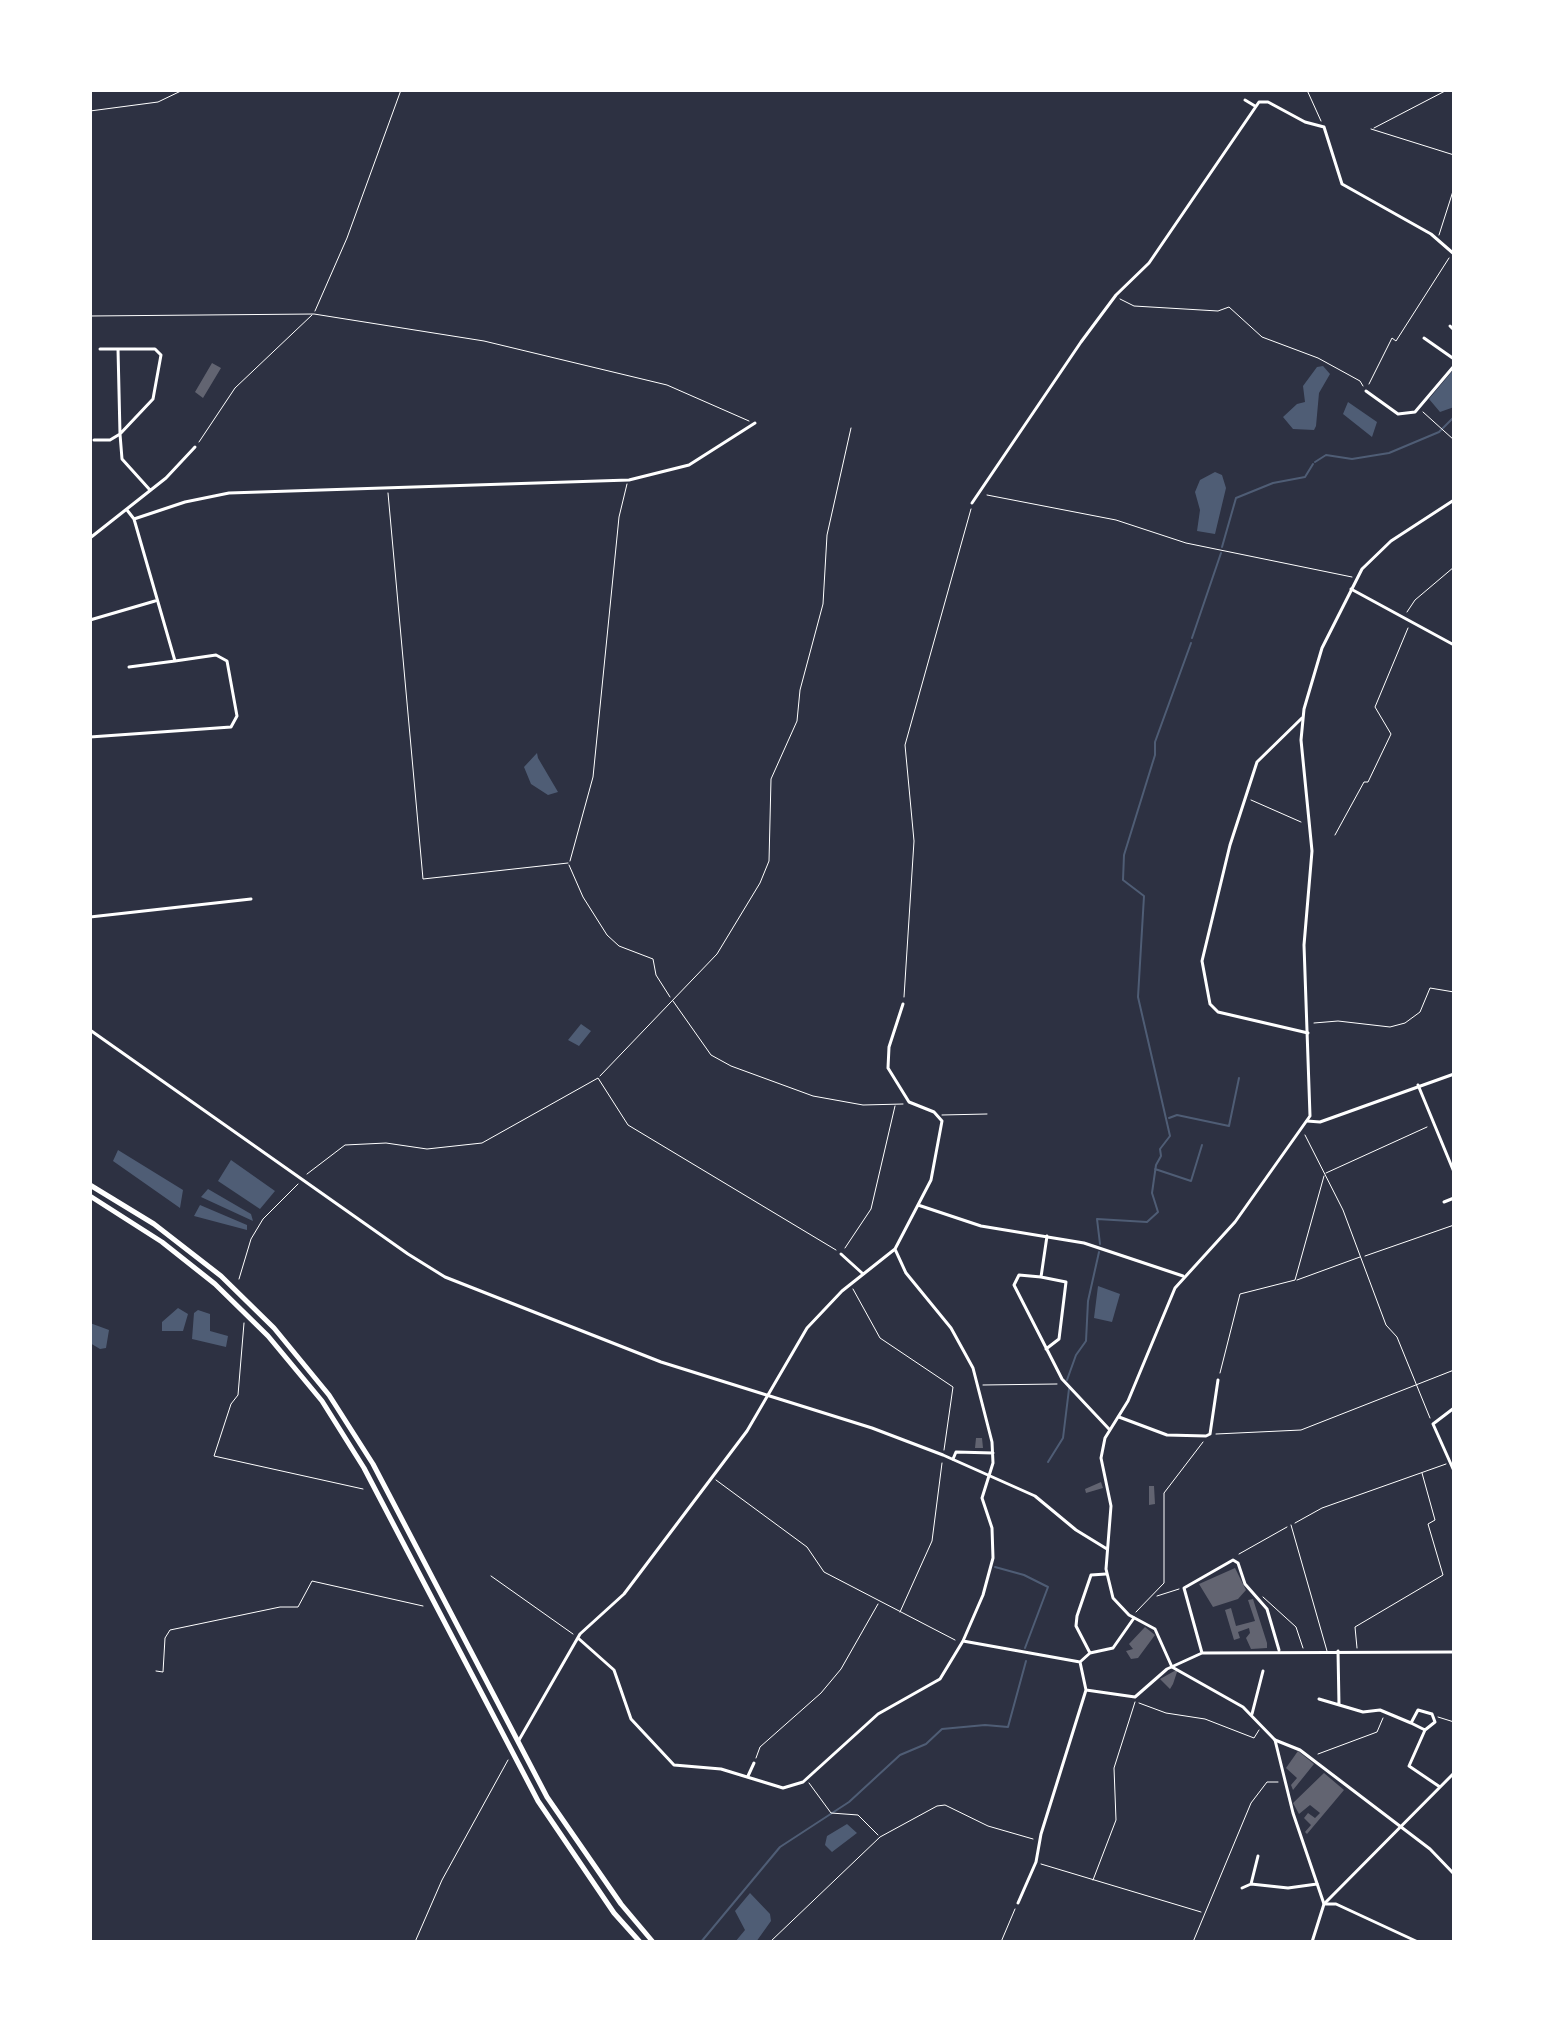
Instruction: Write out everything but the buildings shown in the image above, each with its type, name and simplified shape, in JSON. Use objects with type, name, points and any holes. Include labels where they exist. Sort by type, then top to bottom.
[{"type":"highway","points":[[90,1185],[178,1242],[240,1294],[306,1365],[363,1449],[517,1744],[573,1837],[653,1942]]},
{"type":"highway","points":[[90,1196],[185,1259],[245,1313],[322,1401],[355,1453],[512,1754],[564,1842],[614,1913],[640,1942]]},
{"type":"street","points":[[1245,100],[1255,106]]},
{"type":"street","points":[[972,503],[1116,295],[1149,263],[1261,101],[1305,122],[1324,127],[1342,184],[1438,239],[1453,253]]},
{"type":"street","points":[[1450,326],[1454,330]]},
{"type":"street","points":[[1424,338],[1454,359]]},
{"type":"street","points":[[94,440],[110,440],[120,434],[153,399],[162,358],[155,349],[100,349]]},
{"type":"street","points":[[118,349],[122,459],[150,490]]},
{"type":"street","points":[[1366,391],[1398,414],[1415,412],[1454,366]]},
{"type":"street","points":[[134,519],[185,502],[229,493],[629,480],[689,465],[755,423]]},
{"type":"street","points":[[90,538],[127,510],[195,447]]},
{"type":"street","points":[[1324,1904],[1284,1782],[1275,1740],[1252,1714],[1172,1667],[1155,1629],[1134,1618],[1113,1598],[1106,1574],[1111,1506],[1101,1458],[1109,1429],[1119,1417],[1166,1302],[1183,1276],[1235,1222],[1302,1130],[1312,1110],[1304,945],[1311,826],[1301,740],[1302,718],[1322,648],[1356,578],[1379,550],[1454,500]]},
{"type":"street","points":[[127,510],[134,519],[175,661]]},
{"type":"street","points":[[1351,589],[1454,645]]},
{"type":"street","points":[[90,620],[157,600]]},
{"type":"street","points":[[90,737],[225,729],[235,724],[237,716],[227,661],[216,655],[129,667]]},
{"type":"street","points":[[1302,718],[1257,762],[1203,951],[1210,1004],[1218,1012],[1308,1033]]},
{"type":"street","points":[[90,917],[251,899]]},
{"type":"street","points":[[517,1744],[578,1638],[624,1594],[713,1478],[769,1398],[807,1328],[850,1283],[895,1249],[918,1205],[931,1180],[938,1148],[939,1116],[909,1102],[888,1068],[889,1047],[903,1004]]},
{"type":"street","points":[[90,1030],[445,1277],[661,1362],[872,1428],[953,1459],[1035,1496],[1076,1530],[1107,1549]]},
{"type":"street","points":[[1307,1121],[1320,1122],[1454,1074]]},
{"type":"street","points":[[1418,1085],[1454,1172]]},
{"type":"street","points":[[1444,1202],[1454,1198]]},
{"type":"street","points":[[918,1205],[981,1226],[1084,1243],[1183,1276]]},
{"type":"street","points":[[1041,1277],[1047,1236]]},
{"type":"street","points":[[578,1638],[614,1670],[631,1719],[674,1765],[721,1769],[783,1788],[806,1779],[878,1714],[940,1679],[962,1642],[983,1595],[993,1558],[992,1528],[982,1498],[993,1453],[980,1385],[957,1338],[906,1273],[895,1249]]},
{"type":"street","points":[[841,1254],[862,1273]]},
{"type":"street","points":[[1046,1349],[1059,1339],[1066,1282],[1019,1275],[1014,1285],[1046,1349],[1065,1382],[1109,1429]]},
{"type":"street","points":[[1119,1417],[1167,1435],[1208,1435],[1218,1380]]},
{"type":"street","points":[[1454,1408],[1433,1424],[1454,1471]]},
{"type":"street","points":[[953,1459],[956,1452],[993,1453]]},
{"type":"street","points":[[1202,1653],[1184,1588],[1236,1560],[1252,1592],[1267,1609],[1279,1651]]},
{"type":"street","points":[[1090,1653],[1076,1626],[1077,1616],[1091,1575],[1106,1574]]},
{"type":"street","points":[[1080,1662],[1090,1653],[1113,1648],[1134,1618]]},
{"type":"street","points":[[962,1642],[1080,1662]]},
{"type":"street","points":[[1338,1651],[1339,1705]]},
{"type":"street","points":[[1086,1690],[1131,1698],[1172,1667],[1202,1653],[1454,1652]]},
{"type":"street","points":[[1018,1903],[1036,1862],[1039,1841],[1086,1690],[1080,1662]]},
{"type":"street","points":[[1252,1714],[1263,1671]]},
{"type":"street","points":[[1319,1699],[1363,1712],[1385,1712],[1425,1730]]},
{"type":"street","points":[[1411,1723],[1418,1710],[1435,1718],[1432,1727],[1425,1730],[1409,1766],[1440,1787]]},
{"type":"street","points":[[1275,1740],[1300,1750],[1430,1849],[1454,1874]]},
{"type":"street","points":[[748,1776],[754,1763]]},
{"type":"street","points":[[1312,1942],[1324,1904],[1454,1773]]},
{"type":"street","points":[[1251,1884],[1258,1856]]},
{"type":"street","points":[[1242,1888],[1251,1884],[1288,1888],[1318,1883]]},
{"type":"street","points":[[1324,1904],[1336,1904],[1418,1942]]},
{"type":"lane","points":[[939,1116],[987,1114]]},
{"type":"lane","points":[[1291,1525],[1327,1651]]},
{"type":"path","points":[[90,111],[158,102],[183,90]]},
{"type":"path","points":[[195,447],[235,388],[314,314],[347,238],[401,90]]},
{"type":"path","points":[[1307,90],[1324,127]]},
{"type":"path","points":[[1447,90],[1371,129],[1454,155]]},
{"type":"path","points":[[1438,239],[1454,188]]},
{"type":"path","points":[[1366,391],[1392,338],[1396,341],[1453,253]]},
{"type":"path","points":[[1116,295],[1134,306],[1229,307],[1262,337],[1318,358],[1360,381],[1366,391]]},
{"type":"path","points":[[90,316],[314,314],[556,356],[667,385],[755,423]]},
{"type":"path","points":[[1418,408],[1454,440]]},
{"type":"path","points":[[239,1279],[251,1239],[263,1219],[312,1166],[345,1145],[386,1143],[427,1149],[482,1143],[598,1078],[717,954],[760,883],[769,861],[771,779],[797,721],[800,690],[823,604],[827,535],[851,428]]},
{"type":"path","points":[[629,480],[619,517],[593,777],[584,818],[568,863],[583,897],[607,935],[619,946],[653,959],[656,975],[711,1055],[731,1066],[813,1096],[845,1103],[895,1106],[909,1102]]},
{"type":"path","points":[[387,490],[423,879],[568,863]]},
{"type":"path","points":[[980,493],[1116,520],[1186,543],[1356,578]]},
{"type":"path","points":[[903,1004],[914,841],[905,745],[972,503]]},
{"type":"path","points":[[1403,618],[1415,600],[1454,567]]},
{"type":"path","points":[[1335,835],[1364,782],[1368,782],[1391,734],[1375,707],[1410,622]]},
{"type":"path","points":[[1245,797],[1311,826]]},
{"type":"path","points":[[1308,1023],[1338,1021],[1390,1027],[1405,1023],[1420,1012],[1430,988],[1454,992]]},
{"type":"path","points":[[598,1078],[628,1125],[775,1210],[841,1254],[871,1209],[895,1106]]},
{"type":"path","points":[[1324,1173],[1433,1124]]},
{"type":"path","points":[[1302,1130],[1363,1256],[1386,1325],[1397,1337],[1433,1424]]},
{"type":"path","points":[[1295,1280],[1324,1173]]},
{"type":"path","points":[[1218,1380],[1240,1294],[1295,1280],[1454,1225]]},
{"type":"path","points":[[850,1283],[880,1338],[953,1387],[932,1541],[900,1612]]},
{"type":"path","points":[[245,1313],[238,1395],[231,1404],[214,1456],[363,1489]]},
{"type":"path","points":[[1134,1618],[1164,1583],[1164,1493],[1208,1435],[1301,1430],[1454,1370]]},
{"type":"path","points":[[980,1385],[1065,1382]]},
{"type":"path","points":[[1236,1560],[1239,1555],[1322,1508],[1451,1462]]},
{"type":"path","points":[[1357,1651],[1355,1627],[1443,1575],[1428,1524],[1435,1520],[1422,1473]]},
{"type":"path","points":[[713,1478],[807,1547],[824,1572],[962,1642]]},
{"type":"path","points":[[491,1576],[578,1638]]},
{"type":"path","points":[[156,1671],[163,1672],[165,1638],[170,1630],[280,1607],[298,1607],[312,1581],[423,1606]]},
{"type":"path","points":[[1155,1596],[1184,1588]]},
{"type":"path","points":[[1252,1592],[1255,1590],[1296,1627],[1303,1651]]},
{"type":"path","points":[[754,1763],[760,1747],[821,1693],[841,1669],[879,1601]]},
{"type":"path","points":[[1093,1880],[1116,1820],[1114,1768],[1136,1700],[1146,1708],[1205,1719],[1254,1738],[1262,1724]]},
{"type":"path","points":[[1315,1762],[1319,1752],[1377,1732],[1385,1712]]},
{"type":"path","points":[[1435,1718],[1441,1716],[1454,1722]]},
{"type":"path","points":[[415,1942],[442,1880],[512,1754]]},
{"type":"path","points":[[806,1779],[831,1813],[858,1815],[880,1837]]},
{"type":"path","points":[[1193,1942],[1251,1803],[1267,1782],[1284,1782]]},
{"type":"path","points":[[770,1942],[880,1837],[923,1811],[945,1805],[988,1826],[1039,1841]]},
{"type":"path","points":[[1036,1862],[1203,1913]]},
{"type":"path","points":[[1001,1942],[1018,1903]]},
{"type":"water","points":[[1323,366],[1330,374],[1319,393],[1316,426],[1314,430],[1293,429],[1283,417],[1297,404],[1305,402],[1303,386],[1317,367]]},
{"type":"water","points":[[1454,369],[1454,407],[1440,412],[1429,399]]},
{"type":"water","points":[[1348,402],[1377,422],[1372,437],[1343,414]]},
{"type":"water","points":[[1215,472],[1222,475],[1226,488],[1215,534],[1197,531],[1200,510],[1195,492],[1200,480]]},
{"type":"water","points":[[537,753],[558,792],[548,795],[531,784],[524,767]]},
{"type":"water","points":[[581,1024],[591,1031],[579,1046],[568,1040]]},
{"type":"water","points":[[118,1150],[183,1190],[180,1208],[113,1161]]},
{"type":"water","points":[[231,1160],[275,1191],[260,1209],[218,1181]]},
{"type":"water","points":[[208,1189],[251,1214],[253,1221],[201,1197]]},
{"type":"water","points":[[200,1205],[247,1225],[247,1230],[194,1216]]},
{"type":"water","points":[[1098,1286],[1120,1294],[1112,1322],[1094,1318]]},
{"type":"water","points":[[178,1308],[188,1314],[183,1331],[162,1331],[162,1322]]},
{"type":"water","points":[[198,1310],[210,1314],[210,1331],[228,1336],[226,1347],[192,1339],[194,1313]]},
{"type":"water","points":[[90,1323],[109,1330],[106,1348],[100,1349],[90,1343]]},
{"type":"water","points":[[847,1824],[857,1833],[832,1852],[825,1845],[827,1836]]},
{"type":"water","points":[[750,1893],[770,1914],[771,1921],[756,1942],[735,1942],[745,1930],[735,1911]]},
{"type":"waterway","points":[[1315,462],[1326,455],[1352,459],[1389,453],[1439,432],[1454,417]]},
{"type":"waterway","points":[[1222,547],[1236,498],[1273,483],[1305,477],[1313,464]]},
{"type":"waterway","points":[[1192,638],[1221,553]]},
{"type":"waterway","points":[[1100,1244],[1097,1219],[1147,1222],[1158,1212],[1152,1193],[1156,1165],[1161,1156],[1160,1149],[1170,1136],[1138,997],[1144,896],[1123,880],[1124,855],[1155,755],[1155,742],[1191,643]]},
{"type":"waterway","points":[[1169,1118],[1177,1115],[1229,1126],[1239,1078]]},
{"type":"waterway","points":[[1155,1169],[1191,1181],[1202,1145]]},
{"type":"waterway","points":[[1067,1380],[1076,1355],[1086,1341],[1088,1301],[1099,1252]]},
{"type":"waterway","points":[[1048,1462],[1063,1438],[1069,1389]]},
{"type":"waterway","points":[[995,1567],[1024,1575],[1048,1587],[1025,1648]]},
{"type":"waterway","points":[[701,1942],[780,1847],[849,1802],[900,1755],[926,1744],[942,1729],[985,1725],[1008,1727],[1026,1661]]}]
